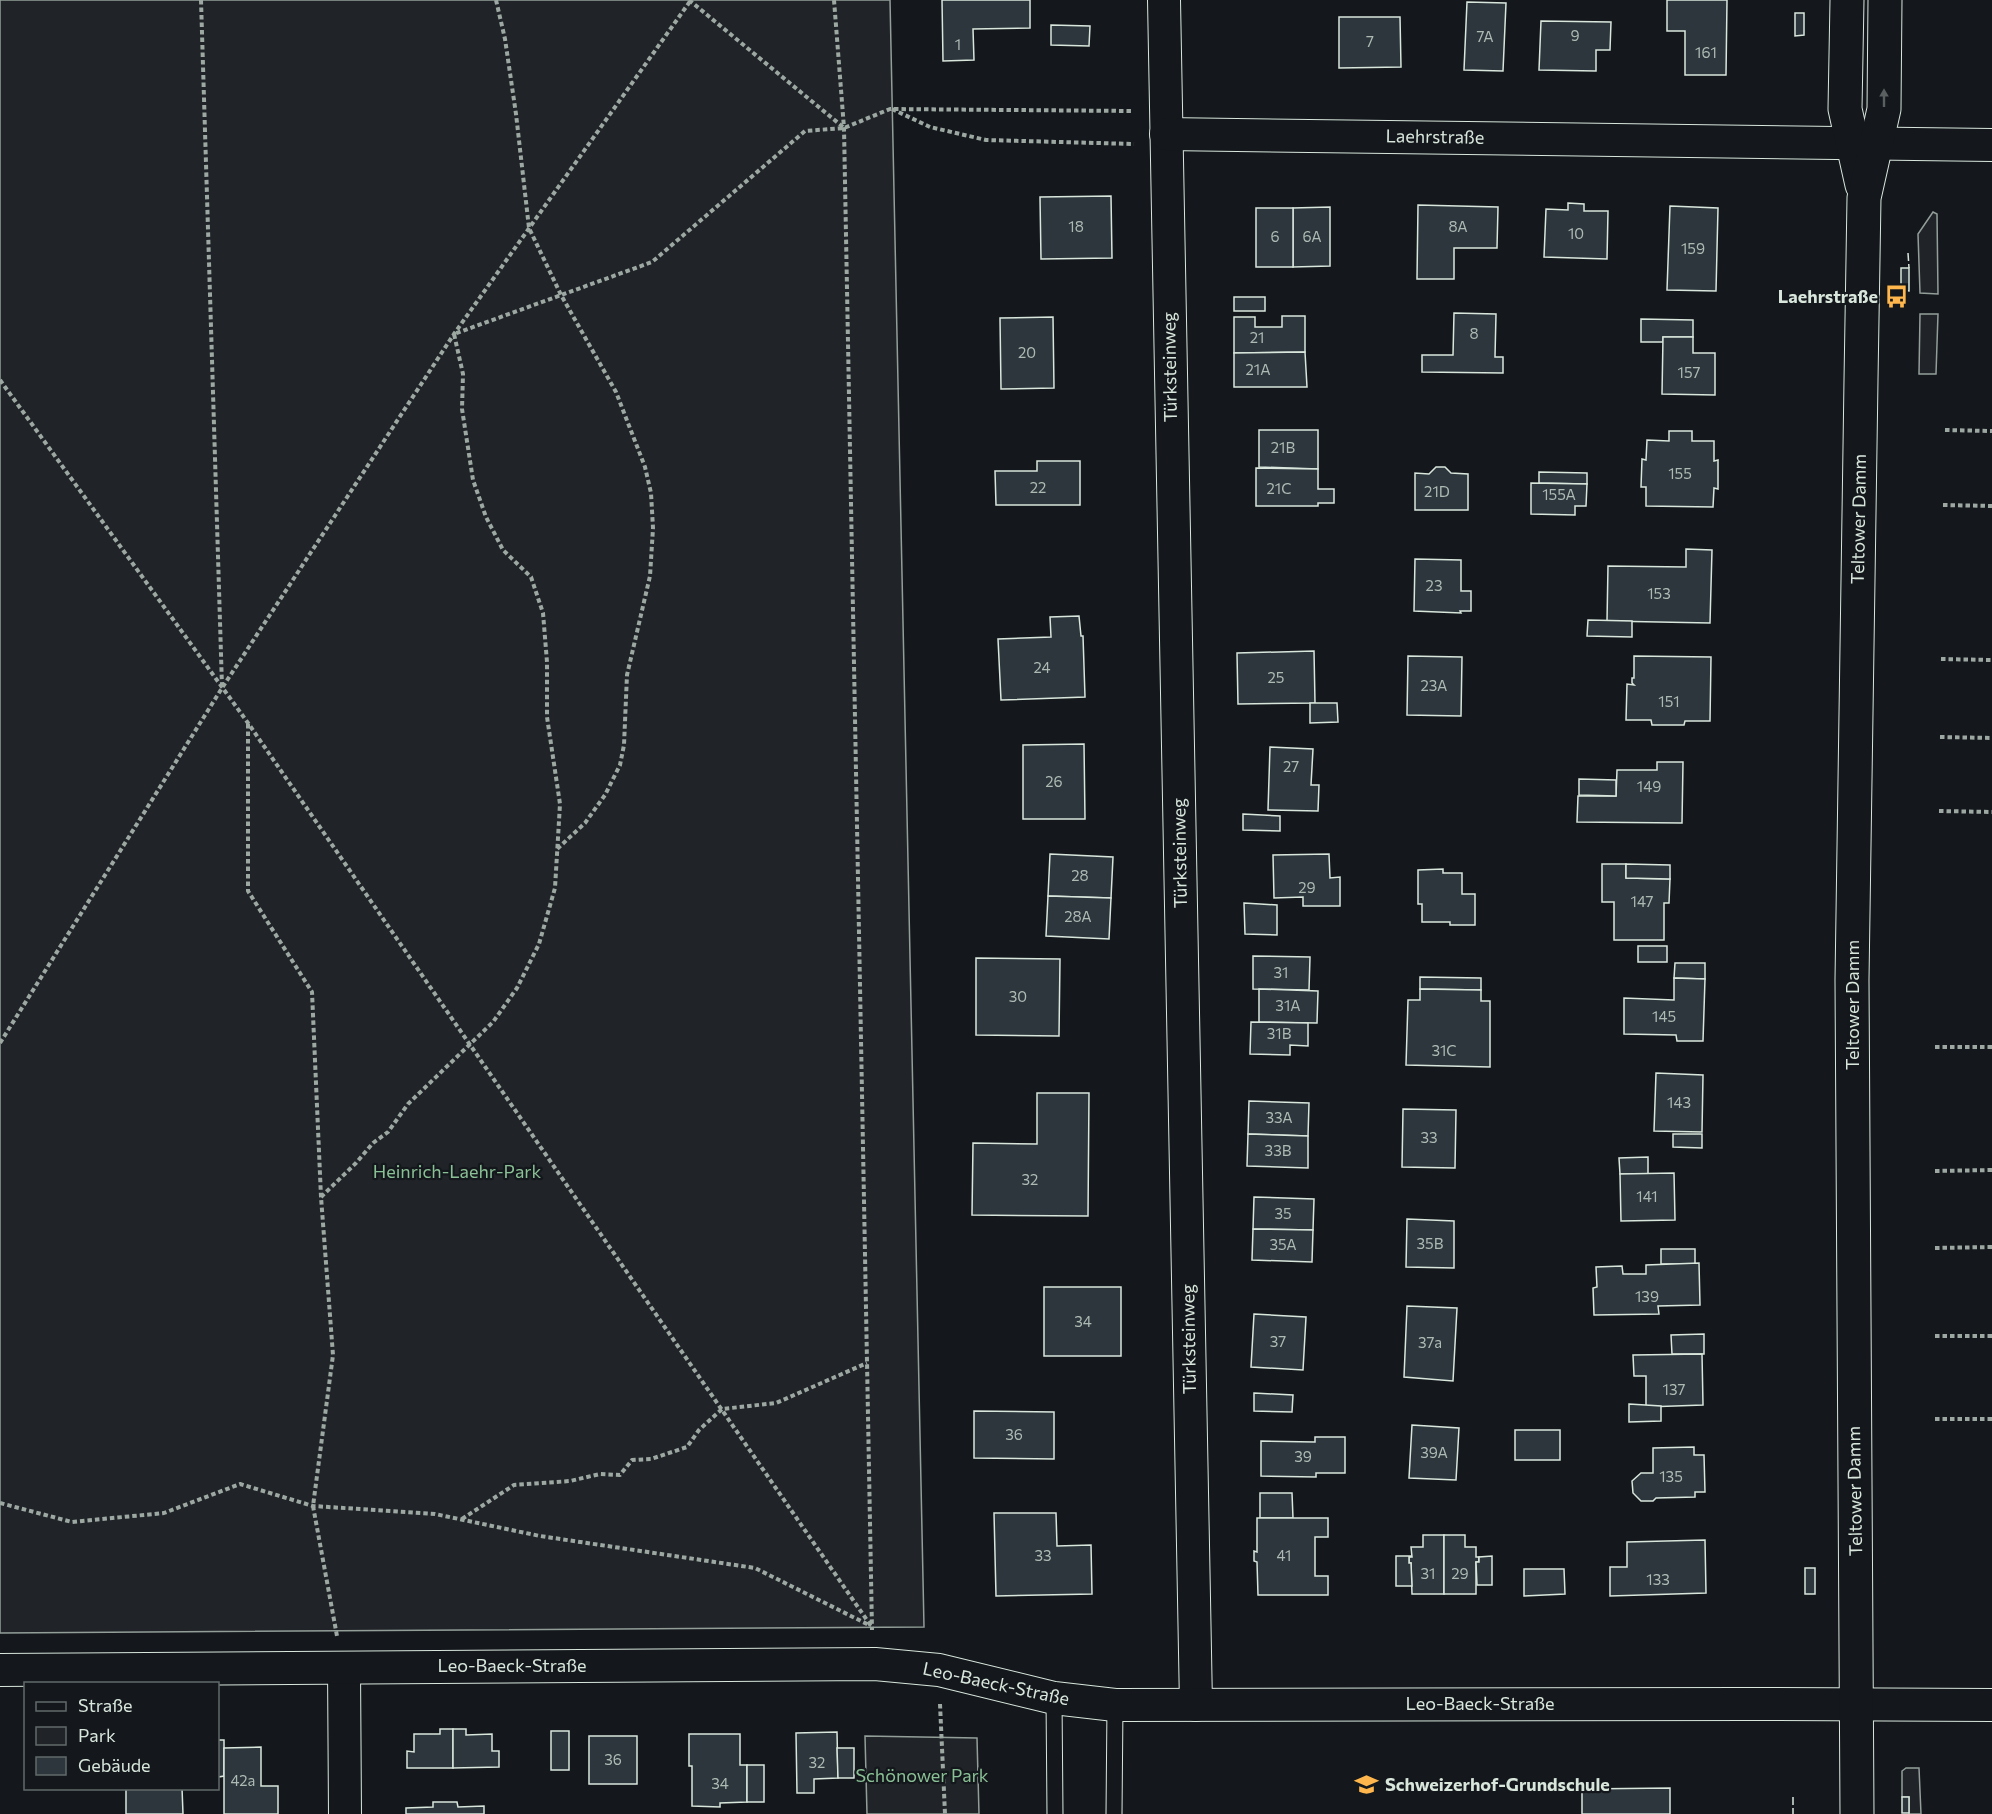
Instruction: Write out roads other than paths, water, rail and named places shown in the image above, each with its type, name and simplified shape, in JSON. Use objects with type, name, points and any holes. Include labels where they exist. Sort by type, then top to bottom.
[{"type":"main road","name":"Teltower Damm","points":[[1847,0],[1845,109],[1864,144],[1852,980],[1857,1814]]},
{"type":"main road","name":"Teltower Damm","points":[[1864,144],[1884,109],[1885,0]]},
{"type":"street","name":"Türksteinweg","points":[[1164,0],[1154,139],[1196,1705]]},
{"type":"street","name":"Laehrstraße","points":[[1154,139],[1992,145]]},
{"type":"street","name":"Leo-Baeck-Straße","points":[[0,1670],[341,1654],[875,1664],[939,1670],[1054,1698],[1115,1705],[1992,1705]]},
{"type":"street","points":[[341,1654],[345,1814]]},
{"type":"lane","points":[[1054,1698],[1055,1814]]},
{"type":"lane","points":[[1114,1814],[1115,1705]]},
{"type":"place","name":"Laehrstraße","points":[[1896,297]]},
{"type":"place","name":"Schweizerhof-Grundschule","points":[[1367,1785]]},
{"type":"park label","name":"Heinrich-Laehr-Park","points":[[457,1172]]},
{"type":"park label","name":"Schönower Park","points":[[922,1776]]}]
